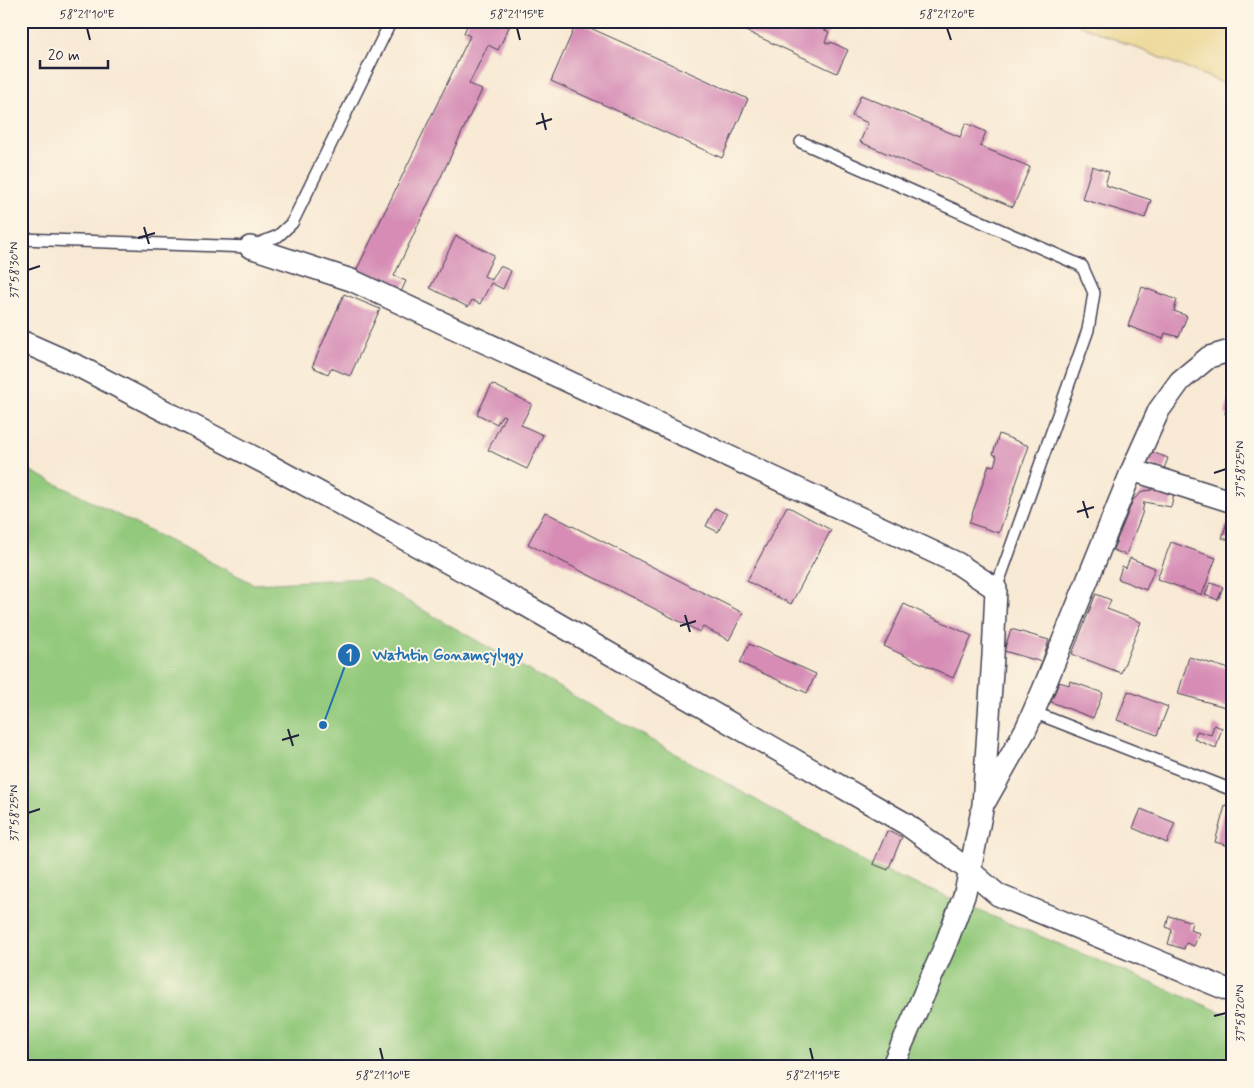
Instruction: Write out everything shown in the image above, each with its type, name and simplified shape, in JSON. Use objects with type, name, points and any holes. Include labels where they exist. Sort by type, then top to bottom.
[{"type":"street","points":[[250,247],[352,280],[957,563],[996,589],[983,805],[970,871],[964,896],[945,946],[892,1067]]},
{"type":"street","points":[[21,341],[80,367],[267,464],[520,602],[906,824],[970,871],[998,895],[1233,992]]},
{"type":"street","points":[[983,805],[1026,729],[1132,470],[1159,410],[1180,381],[1209,358],[1233,350]]},
{"type":"street","points":[[1132,470],[1233,502]]},
{"type":"lane","points":[[21,239],[250,247],[278,236],[292,223],[391,21]]},
{"type":"lane","points":[[801,142],[1082,266],[1094,293],[1088,330],[996,589]]},
{"type":"lane","points":[[1033,712],[1230,789]]},
{"type":"green space","points":[[21,466],[254,584],[367,578],[870,865],[1233,1017],[1233,1067],[21,1067]]},
{"type":"sand","points":[[1070,21],[1233,21],[1233,87]]},
{"type":"building","points":[[469,21],[512,21],[498,50],[488,45],[469,84],[482,90],[394,276],[406,281],[401,292],[356,271],[470,36],[464,33]]},
{"type":"building","points":[[724,21],[806,21],[829,32],[825,42],[830,44],[831,42],[848,50],[837,73]]},
{"type":"building","points":[[577,22],[748,99],[722,158],[551,81]]},
{"type":"building","points":[[861,95],[960,137],[966,123],[986,132],[980,146],[1030,167],[1013,207],[860,142],[868,123],[852,116]]},
{"type":"building","points":[[1092,166],[1109,172],[1105,185],[1151,200],[1145,218],[1082,199]]},
{"type":"building","points":[[456,236],[494,255],[484,276],[492,280],[500,266],[511,271],[503,289],[491,283],[480,304],[472,300],[468,307],[430,288]]},
{"type":"building","points":[[1142,287],[1177,300],[1174,311],[1187,316],[1179,337],[1165,333],[1163,339],[1128,326]]},
{"type":"building","points":[[344,294],[380,309],[350,376],[331,368],[328,374],[312,367]]},
{"type":"building","points":[[492,384],[532,404],[521,425],[543,435],[527,469],[488,450],[505,416],[502,415],[497,424],[477,414]]},
{"type":"building","points":[[1231,391],[1233,391],[1233,416],[1225,414]]},
{"type":"building","points":[[999,434],[1029,446],[999,533],[969,523],[989,465],[994,466],[997,456],[993,454]]},
{"type":"building","points":[[1149,451],[1168,458],[1164,469],[1145,463]]},
{"type":"building","points":[[1152,488],[1174,493],[1171,507],[1144,502],[1142,514],[1126,555],[1113,550],[1133,500],[1143,491],[1152,490]]},
{"type":"building","points":[[787,506],[831,530],[791,604],[747,581]]},
{"type":"building","points":[[715,508],[727,514],[718,532],[706,526]]},
{"type":"building","points":[[545,512],[743,613],[729,640],[703,627],[700,632],[528,544]]},
{"type":"building","points":[[1229,516],[1233,517],[1233,541],[1222,538]]},
{"type":"building","points":[[1171,542],[1216,558],[1202,595],[1157,579]]},
{"type":"building","points":[[1130,558],[1155,568],[1146,590],[1118,579],[1122,566],[1126,568]]},
{"type":"building","points":[[1210,583],[1223,587],[1218,600],[1205,595]]},
{"type":"building","points":[[1096,594],[1111,600],[1107,609],[1141,622],[1121,673],[1072,654]]},
{"type":"building","points":[[904,604],[972,636],[953,678],[884,646]]},
{"type":"building","points":[[1011,629],[1049,640],[1042,662],[1004,651]]},
{"type":"building","points":[[749,644],[816,674],[807,693],[740,663]]},
{"type":"building","points":[[1189,657],[1233,670],[1233,709],[1178,694]]},
{"type":"building","points":[[1070,681],[1103,693],[1093,718],[1051,702],[1059,682],[1069,685]]},
{"type":"building","points":[[1128,691],[1168,707],[1157,735],[1117,720]]},
{"type":"building","points":[[1214,725],[1222,728],[1216,748],[1194,739],[1197,731],[1211,735]]},
{"type":"building","points":[[1225,806],[1233,808],[1233,847],[1215,842]]},
{"type":"building","points":[[1141,809],[1175,823],[1167,843],[1133,828]]},
{"type":"building","points":[[887,831],[902,837],[888,870],[873,864]]},
{"type":"building","points":[[1169,916],[1192,922],[1190,930],[1199,933],[1194,946],[1186,943],[1184,949],[1168,944],[1172,930],[1166,927]]},
{"type":"place","name":"Watutin Gonamçylygy","points":[[323,725]]}]
